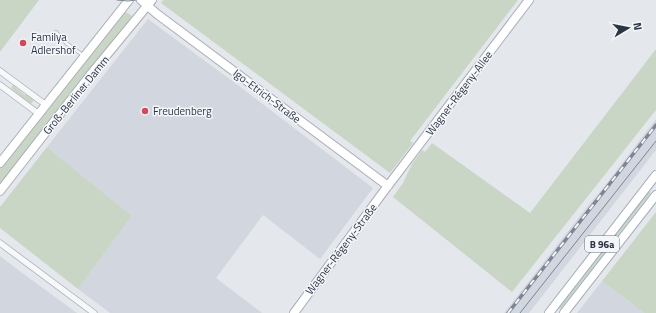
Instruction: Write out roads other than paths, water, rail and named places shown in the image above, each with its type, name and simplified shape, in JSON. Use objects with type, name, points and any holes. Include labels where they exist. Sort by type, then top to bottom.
[{"type":"main road","name":"Groß-Berliner Damm","points":[[0,163],[129,0]]},
{"type":"main road","name":"Igo-Etrich-Straße","points":[[141,0],[150,3],[388,186]]},
{"type":"main road","name":"Wagner-Régeny-Allee","points":[[388,186],[529,0]]},
{"type":"main road","name":"Groß-Berliner Damm","points":[[0,190],[91,74],[150,3]]},
{"type":"main road","name":"B 96a","points":[[549,313],[656,175]]},
{"type":"main road","name":"Wagner-Régeny-Straße","points":[[294,313],[388,186]]},
{"type":"main road","name":"B 96a","points":[[564,313],[656,195]]},
{"type":"street","points":[[0,71],[46,105]]},
{"type":"street","points":[[0,85],[39,114]]},
{"type":"street","points":[[0,243],[94,313]]},
{"type":"lane","points":[[56,32],[66,43],[85,56]]},
{"type":"tram line","points":[[117,0],[136,0]]},
{"type":"tram line","points":[[520,313],[656,141]]},
{"type":"railway","points":[[508,313],[656,125]]},
{"type":"place","name":"Familya Adlershof","points":[[23,43]]},
{"type":"place","name":"Freudenberg","points":[[145,111]]}]
